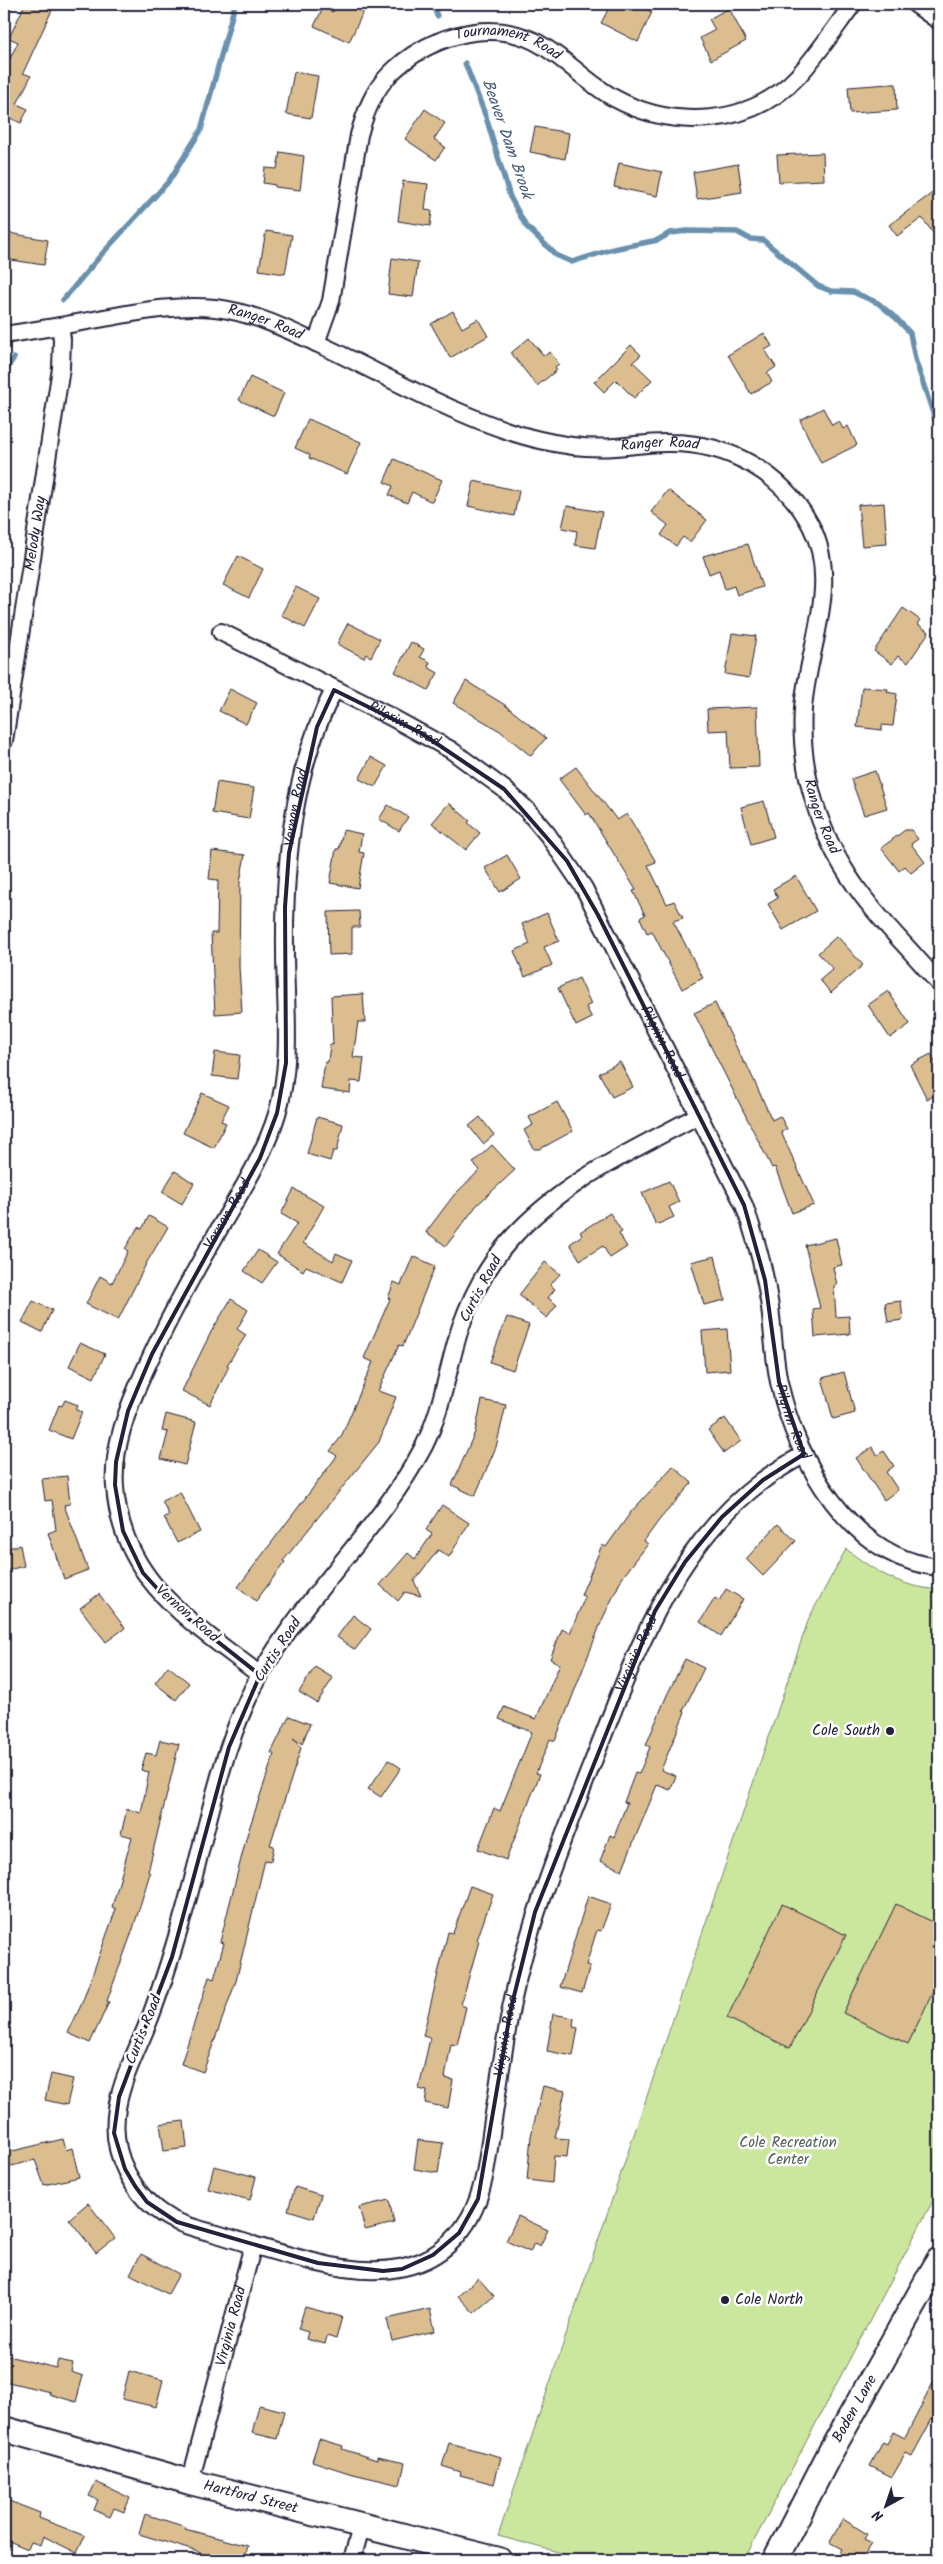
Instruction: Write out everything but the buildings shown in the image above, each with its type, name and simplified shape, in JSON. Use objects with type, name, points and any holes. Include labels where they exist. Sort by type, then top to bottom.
[{"type":"street","name":"Tournament Road","points":[[316,343],[331,300],[364,114],[374,95],[388,76],[406,60],[445,39],[467,33],[490,31],[512,33],[552,51],[611,96],[631,107],[652,115],[674,118],[696,120],[720,118],[741,112],[779,92],[798,76],[853,4]]},
{"type":"street","points":[[915,4],[939,21]]},
{"type":"street","name":"Ranger Road","points":[[4,335],[168,307],[219,308],[266,321],[466,414],[539,440],[589,448],[668,442],[693,444],[738,456],[760,469],[780,485],[803,513],[812,528],[821,553],[822,592],[820,620],[803,709],[806,765],[814,802],[830,842],[854,885],[939,983]]},
{"type":"street","name":"Melody Way","points":[[4,740],[62,368],[60,326]]},
{"type":"street","name":"Pilgrim Road","points":[[221,632],[451,750],[504,789],[542,829],[584,888],[732,1180],[753,1230],[770,1305],[779,1382],[791,1423],[804,1454],[834,1501],[866,1537],[904,1561],[939,1567]]},
{"type":"street","name":"Vernon Road","points":[[260,1675],[175,1608],[143,1573],[131,1552],[123,1531],[115,1485],[116,1462],[128,1411],[152,1354],[184,1291],[260,1158],[277,1113],[286,1063],[285,914],[290,845],[308,756],[317,727],[334,690]]},
{"type":"street","name":"Curtis Road","points":[[253,2245],[177,2222],[147,2202],[125,2169],[114,2133],[118,2097],[172,1957],[229,1746],[248,1698],[288,1631],[390,1499],[418,1456],[436,1415],[468,1308],[493,1263],[507,1243],[546,1205],[591,1172],[699,1115]]},
{"type":"street","name":"Virginia Road","points":[[190,2482],[253,2245],[342,2268],[383,2271],[402,2269],[434,2255],[459,2233],[470,2217],[484,2180],[505,2041],[525,1944],[546,1879],[641,1640],[669,1586],[703,1538],[743,1497],[763,1480],[804,1454]]},
{"type":"street","name":"Boden Lane","points":[[775,2560],[830,2453],[939,2260]]},
{"type":"street","name":"Hartford Street","points":[[4,2429],[190,2482],[361,2527],[499,2560]]},
{"type":"street","points":[[352,2560],[361,2527]]},
{"type":"highlighted area","points":[[334,690],[421,733],[504,789],[567,861],[598,915],[744,1205],[765,1280],[779,1382],[804,1454],[763,1480],[722,1517],[685,1562],[655,1611],[535,1912],[511,2008],[478,2199],[459,2233],[433,2255],[402,2269],[383,2271],[318,2263],[177,2222],[147,2202],[135,2186],[125,2169],[114,2133],[119,2097],[172,1957],[229,1747],[260,1675],[175,1608],[143,1573],[123,1531],[115,1485],[116,1462],[128,1411],[152,1354],[260,1158],[277,1113],[286,1063],[285,907],[289,853],[317,727]]},
{"type":"green space","name":"Cole Recreation Center","points":[[846,1549],[868,1565],[900,1582],[939,1590],[939,2189],[744,2560],[588,2560],[498,2536],[809,1618]]},
{"type":"waterway","points":[[63,300],[101,255],[169,181],[201,130],[235,4]]},
{"type":"waterway","name":"Beaver Dam Brook","points":[[433,4],[437,16]]},
{"type":"waterway","name":"Beaver Dam Brook","points":[[465,63],[486,117],[510,197],[526,226],[556,255],[572,262],[613,249],[658,240],[670,233],[687,231],[737,232],[750,239],[763,240],[818,286],[831,291],[853,292],[878,303],[910,333],[915,359],[939,431]]},
{"type":"waterway","points":[[4,382],[9,365],[14,358]]},
{"type":"place","name":"Cole South","points":[[890,1731]]},
{"type":"place","name":"Cole North","points":[[725,2300]]}]
